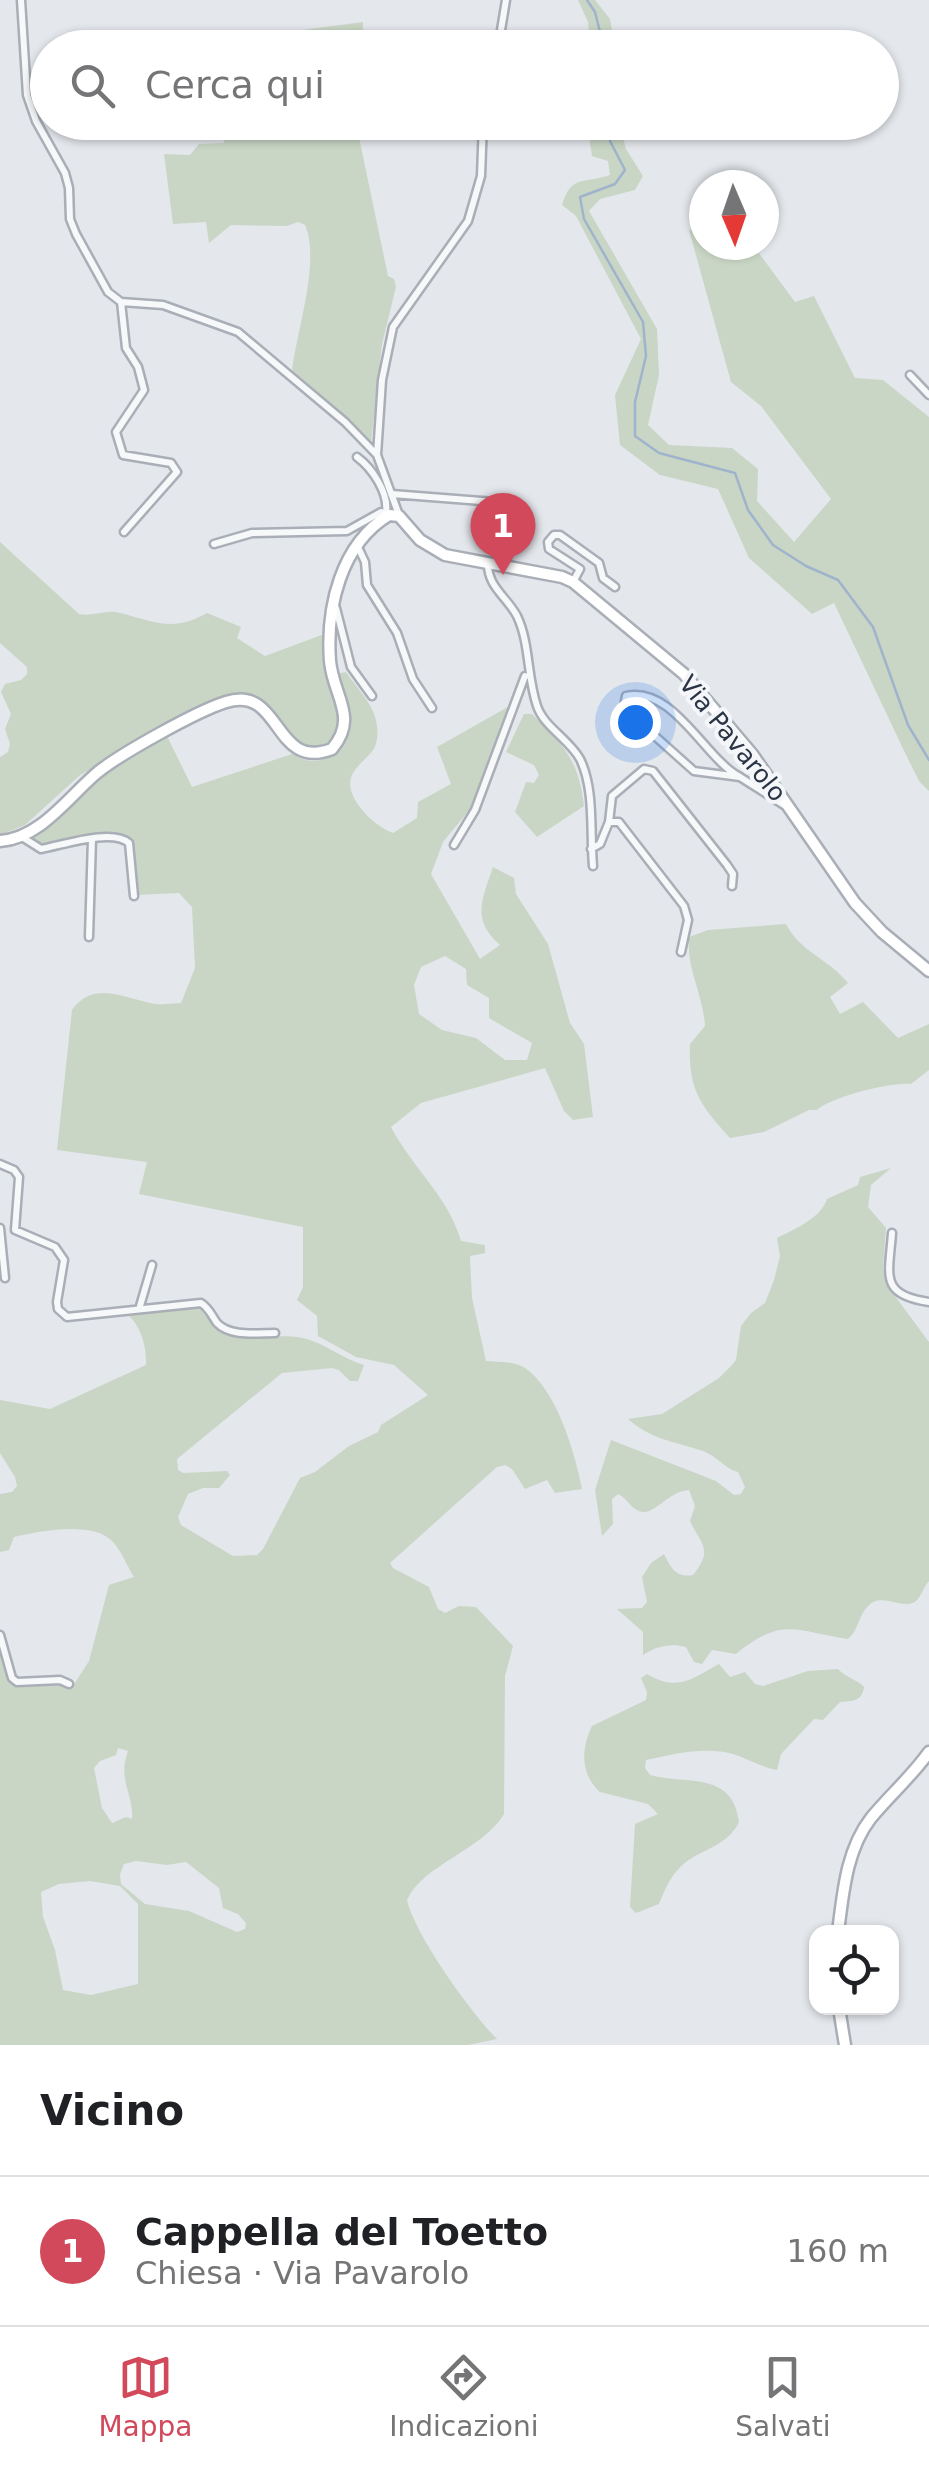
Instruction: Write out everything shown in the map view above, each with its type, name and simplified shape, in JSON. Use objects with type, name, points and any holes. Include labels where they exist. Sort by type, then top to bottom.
[{"type":"street","points":[[21,0],[30,104]]},
{"type":"street","points":[[501,30],[506,0]]},
{"type":"street","points":[[0,841],[20,837],[40,825],[101,770],[229,700],[259,704],[296,750],[309,754],[332,749],[344,730],[345,716],[330,662],[339,582],[357,545],[391,515],[392,494],[377,455],[346,422],[238,332],[163,305],[122,302],[108,292],[76,234],[70,218],[70,188],[46,140]]},
{"type":"street","points":[[377,455],[382,380],[393,328],[468,221],[480,176],[482,140]]},
{"type":"street","points":[[122,302],[126,348],[138,367],[144,390],[116,432],[119,448],[123,455],[170,464],[177,472],[124,532]]},
{"type":"street","points":[[910,376],[929,395]]},
{"type":"street","points":[[356,457],[369,466],[391,515]]},
{"type":"street","points":[[392,494],[507,503]]},
{"type":"street","points":[[214,544],[252,533],[347,531],[391,515]]},
{"type":"street","name":"Via Pavarolo","points":[[391,515],[430,548],[456,559],[573,582],[684,674],[752,754],[855,903],[882,932],[929,971]]},
{"type":"street","points":[[573,582],[580,569],[550,549],[548,542],[554,535],[560,535],[598,563],[603,578],[615,587]]},
{"type":"street","points":[[357,545],[365,562],[367,585],[397,633],[412,679],[432,708]]},
{"type":"street","points":[[488,563],[492,582],[516,616],[538,712],[580,760],[588,788],[592,866]]},
{"type":"street","points":[[334,602],[351,667],[372,696]]},
{"type":"street","points":[[454,845],[475,810],[528,670]]},
{"type":"street","points":[[740,777],[694,770],[628,712],[624,706],[626,696],[647,696],[666,706],[740,777],[790,808]]},
{"type":"street","points":[[591,849],[600,844],[609,822],[612,796],[638,772],[654,771],[727,865],[733,874],[732,886]]},
{"type":"street","points":[[609,822],[619,822],[684,906],[688,920],[681,952]]},
{"type":"street","points":[[20,837],[41,849],[119,836],[128,843],[134,896]]},
{"type":"street","points":[[90,937],[92,839]]},
{"type":"street","points":[[0,1164],[19,1177],[15,1230],[55,1247],[64,1260],[57,1302],[62,1314],[75,1318],[139,1307],[201,1303],[219,1326],[230,1331],[274,1334]]},
{"type":"street","points":[[0,1228],[5,1278]]},
{"type":"street","points":[[892,1233],[889,1274],[895,1292],[907,1299],[929,1302]]},
{"type":"street","points":[[139,1307],[152,1265]]},
{"type":"street","points":[[0,1635],[12,1678],[17,1682],[60,1680],[70,1684]]},
{"type":"street","points":[[839,1925],[852,1856],[869,1821],[929,1752]]},
{"type":"street","points":[[840,2015],[845,2045]]},
{"type":"green space","points":[[578,0],[595,0],[610,19],[612,30],[589,30]]},
{"type":"green space","points":[[363,22],[363,30],[302,30]]},
{"type":"green space","points":[[360,140],[388,276],[394,279],[396,287],[382,344],[371,443],[292,372],[309,277],[305,225],[231,225],[209,243],[206,222],[173,224],[164,154],[190,155],[199,144]]},
{"type":"green space","points":[[590,140],[624,140],[643,176],[635,190],[600,199],[589,211],[657,329],[659,375],[648,425],[669,445],[732,448],[758,469],[757,501],[794,542],[831,499],[761,406],[731,382],[697,260],[764,260],[795,302],[814,296],[855,378],[883,380],[929,417],[929,791],[919,781],[834,603],[812,614],[749,558],[718,489],[660,475],[620,445],[615,395],[641,339],[576,216],[562,205],[574,184],[610,175],[608,161],[592,156]]},
{"type":"green space","points":[[0,542],[79,614],[115,612],[173,624],[207,613],[241,627],[237,638],[265,656],[327,633],[343,716],[338,739],[321,751],[298,747],[259,698],[229,694],[170,721],[79,776],[25,825],[0,835],[0,757],[8,752],[10,744],[5,729],[11,714],[1,692],[5,684],[21,680],[27,667],[0,643]]},
{"type":"green space","points":[[346,672],[376,718],[376,743],[353,773],[351,791],[369,817],[393,833],[417,818],[418,802],[451,784],[437,747],[513,704],[476,802],[443,842],[431,874],[480,959],[500,945],[482,918],[483,899],[493,867],[514,878],[516,894],[548,944],[570,1023],[584,1044],[593,1117],[573,1120],[564,1111],[545,1068],[421,1103],[391,1127],[448,1210],[461,1241],[485,1245],[485,1253],[470,1256],[472,1298],[486,1361],[525,1368],[546,1391],[569,1441],[582,1489],[555,1493],[547,1480],[525,1489],[512,1469],[505,1465],[497,1467],[390,1563],[429,1587],[438,1609],[445,1613],[459,1606],[476,1607],[513,1646],[505,1676],[504,1814],[482,1838],[426,1877],[407,1900],[445,1973],[497,2039],[468,2045],[0,2045],[0,1649],[9,1679],[15,1685],[73,1686],[89,1661],[109,1585],[134,1577],[113,1542],[93,1531],[51,1530],[14,1537],[9,1550],[0,1552],[0,1494],[12,1492],[17,1486],[0,1453],[0,1400],[50,1409],[146,1365],[142,1338],[128,1315],[139,1310],[200,1305],[228,1333],[307,1339],[364,1365],[358,1381],[350,1381],[332,1368],[282,1373],[177,1459],[178,1470],[183,1473],[227,1471],[230,1475],[219,1488],[203,1488],[188,1494],[178,1517],[181,1525],[233,1556],[257,1555],[263,1549],[300,1478],[378,1432],[381,1425],[428,1395],[394,1365],[356,1357],[318,1336],[317,1316],[297,1300],[303,1287],[303,1227],[139,1194],[147,1162],[57,1150],[72,1010],[81,1000],[101,993],[156,1004],[181,1003],[195,968],[192,907],[179,893],[136,895],[131,842],[123,837],[101,834],[41,847],[27,838],[102,773],[167,736],[192,787],[292,754],[310,761],[324,758],[338,747],[347,728],[336,674]],"holes":[[[445,956],[466,969],[467,985],[489,998],[489,1018],[532,1043],[527,1060],[505,1060],[476,1038],[442,1030],[419,1014],[414,985],[421,967]],[[118,1748],[128,1751],[124,1771],[132,1819],[126,1817],[112,1823],[102,1808],[94,1768],[116,1755]],[[186,1862],[219,1888],[223,1908],[238,1914],[246,1923],[245,1929],[237,1932],[189,1911],[145,1904],[121,1884],[124,1864]],[[90,1881],[120,1886],[138,1904],[138,1984],[91,1995],[63,1990],[43,1917],[41,1892],[59,1884]]]},
{"type":"green space","points":[[524,714],[532,714],[568,755],[584,806],[537,837],[515,812],[526,782],[534,783],[539,775],[534,765],[506,752]]},
{"type":"green space","points":[[786,924],[799,942],[848,983],[830,997],[840,1014],[863,1002],[898,1038],[929,1024],[929,1070],[911,1084],[848,1095],[764,1132],[730,1138],[704,1106],[691,1074],[690,1044],[705,1026],[689,937],[708,930]]},
{"type":"green space","points":[[891,1168],[871,1185],[868,1207],[886,1228],[886,1284],[929,1342],[929,1581],[911,1604],[880,1600],[869,1605],[848,1639],[790,1629],[766,1634],[736,1654],[712,1650],[702,1664],[694,1662],[686,1647],[680,1646],[664,1646],[643,1655],[643,1632],[617,1609],[642,1608],[647,1602],[642,1577],[651,1563],[664,1554],[675,1571],[693,1575],[703,1559],[704,1547],[690,1521],[695,1506],[689,1490],[643,1512],[618,1494],[612,1499],[613,1524],[602,1536],[595,1490],[611,1440],[716,1481],[734,1495],[741,1494],[745,1487],[738,1472],[708,1453],[654,1436],[628,1419],[662,1414],[719,1378],[736,1360],[741,1326],[765,1303],[780,1256],[777,1238],[813,1217],[827,1199],[858,1185],[860,1177]]},
{"type":"green space","points":[[719,1664],[730,1677],[745,1672],[755,1684],[763,1686],[808,1671],[838,1669],[864,1687],[859,1698],[840,1702],[823,1720],[814,1719],[781,1754],[777,1770],[733,1754],[712,1751],[646,1760],[645,1768],[650,1775],[717,1787],[735,1805],[739,1822],[723,1841],[681,1867],[669,1881],[659,1904],[636,1913],[630,1907],[635,1824],[658,1814],[648,1804],[600,1792],[593,1785],[584,1761],[588,1735],[592,1726],[646,1700],[641,1678],[647,1674],[676,1683]]},
{"type":"waterway","points":[[587,0],[600,30]]},
{"type":"waterway","points":[[610,140],[625,170],[615,184],[580,197],[584,219],[643,322],[646,356],[635,402],[635,436],[659,453],[735,473],[748,510],[773,545],[838,580],[873,627],[908,725],[929,760]]},
{"type":"place","name":"Cappella del Toetto","points":[[503,575]]}]
